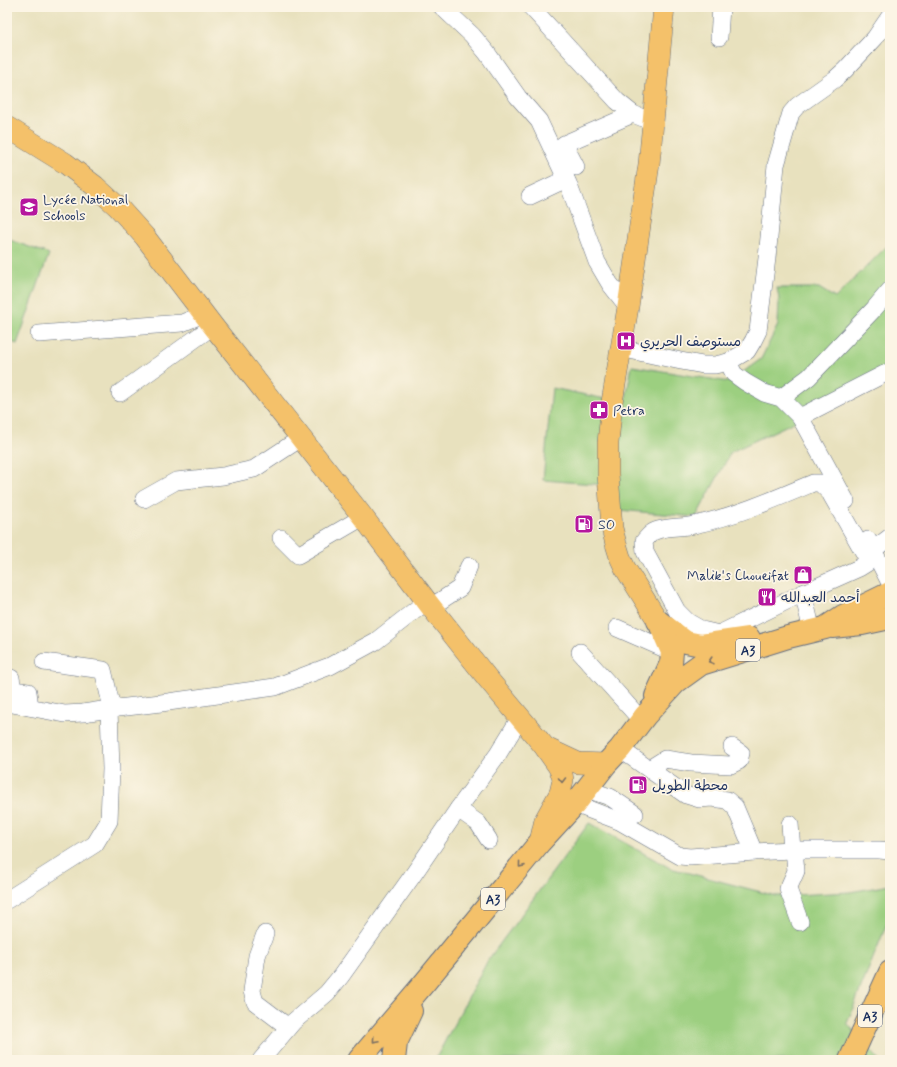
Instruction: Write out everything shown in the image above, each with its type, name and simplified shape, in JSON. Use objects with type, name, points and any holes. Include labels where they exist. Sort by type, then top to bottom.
[{"type":"highway","name":"A3","points":[[359,1060],[540,842],[580,797],[643,718],[676,682],[701,664],[818,629],[890,592]]},
{"type":"highway","points":[[818,629],[862,624],[890,618]]},
{"type":"highway","points":[[658,621],[686,642],[701,645],[752,638],[788,637]]},
{"type":"highway","points":[[643,718],[671,664],[672,652],[658,621]]},
{"type":"highway","name":"A3","points":[[850,1060],[890,972]]},
{"type":"highway","points":[[394,1060],[396,1043],[426,981]]},
{"type":"main road","points":[[658,621],[625,568],[620,557],[612,528],[608,474],[608,443],[612,402],[628,307],[648,164],[664,7]]},
{"type":"main road","points":[[7,127],[65,162],[118,207],[145,237],[429,604],[544,746],[558,766],[563,780],[560,793],[545,820],[540,842]]},
{"type":"main road","points":[[544,746],[578,763],[613,756]]},
{"type":"street","points":[[442,7],[472,35],[487,53],[518,97],[540,121],[571,173]]},
{"type":"street","points":[[532,7],[617,101],[633,114],[653,122]]},
{"type":"street","points":[[719,37],[721,7]]},
{"type":"street","points":[[620,348],[703,365],[715,365],[728,362],[747,351],[758,331],[776,165],[792,113],[797,106],[846,70],[875,38],[890,16]]},
{"type":"street","points":[[628,307],[610,284],[598,262],[571,173],[564,144],[633,114]]},
{"type":"street","points":[[530,196],[571,173]]},
{"type":"street","points":[[781,398],[808,377],[874,309],[890,290]]},
{"type":"street","points":[[39,334],[208,320]]},
{"type":"street","points":[[120,393],[208,320]]},
{"type":"street","points":[[728,362],[734,374],[764,393],[781,398],[800,417],[890,583]]},
{"type":"street","points":[[800,417],[890,371]]},
{"type":"street","points":[[144,499],[176,480],[223,476],[254,469],[301,438]]},
{"type":"street","points":[[813,483],[820,483],[830,493],[866,556],[867,563],[803,593],[719,634],[702,630],[688,622],[677,611],[645,552],[644,541],[654,531],[674,526],[693,525],[734,514],[758,506],[813,483]]},
{"type":"street","points":[[281,538],[298,555],[363,517]]},
{"type":"street","points":[[873,550],[890,537]]},
{"type":"street","points":[[7,703],[65,714],[83,713],[275,687],[330,666],[376,641],[429,604],[460,588],[469,566]]},
{"type":"street","points":[[803,593],[818,629]]},
{"type":"street","points":[[617,628],[672,652]]},
{"type":"street","points":[[580,652],[643,718]]},
{"type":"street","points":[[7,900],[95,844],[109,822],[111,709],[103,670],[44,662]]},
{"type":"street","points":[[7,677],[11,678],[13,690],[28,692],[30,707]]},
{"type":"street","points":[[261,1060],[288,1027],[326,993],[341,976],[498,754],[520,718]]},
{"type":"street","points":[[649,769],[665,759],[691,763],[731,765],[739,761],[741,753],[732,747]]},
{"type":"street","points":[[613,756],[649,769],[686,795],[699,798],[727,800],[735,807],[754,852]]},
{"type":"street","points":[[580,797],[610,797],[635,814]]},
{"type":"street","points":[[580,797],[680,856],[690,857],[793,850],[890,851]]},
{"type":"street","points":[[458,809],[478,823],[489,840]]},
{"type":"street","points":[[790,824],[796,871],[788,889],[800,922]]},
{"type":"street","points":[[265,934],[257,956],[252,991],[255,1002],[288,1027]]},
{"type":"green space","points":[[7,239],[49,254],[17,344],[7,340]]},
{"type":"green space","points":[[890,243],[890,378],[859,391],[731,452],[696,517],[619,510],[607,485],[543,480],[552,388],[625,403],[632,366],[729,382],[761,359],[778,325],[779,299],[777,288],[819,288],[835,298]]},
{"type":"green space","points":[[589,823],[670,868],[776,896],[850,892],[890,885],[890,916],[847,1023],[879,1060],[435,1060],[488,960]]},
{"type":"place","name":"Lycée National Schools","points":[[29,207]]},
{"type":"place","name":"مستوصف الحريري","points":[[626,341]]},
{"type":"place","name":"Petra","points":[[599,410]]},
{"type":"place","name":"SO","points":[[584,524]]},
{"type":"place","name":"Malik's Choueifat","points":[[803,575]]},
{"type":"place","name":"أحمد العبدالله","points":[[767,597]]},
{"type":"place","name":"محطة الطويل","points":[[638,785]]}]
